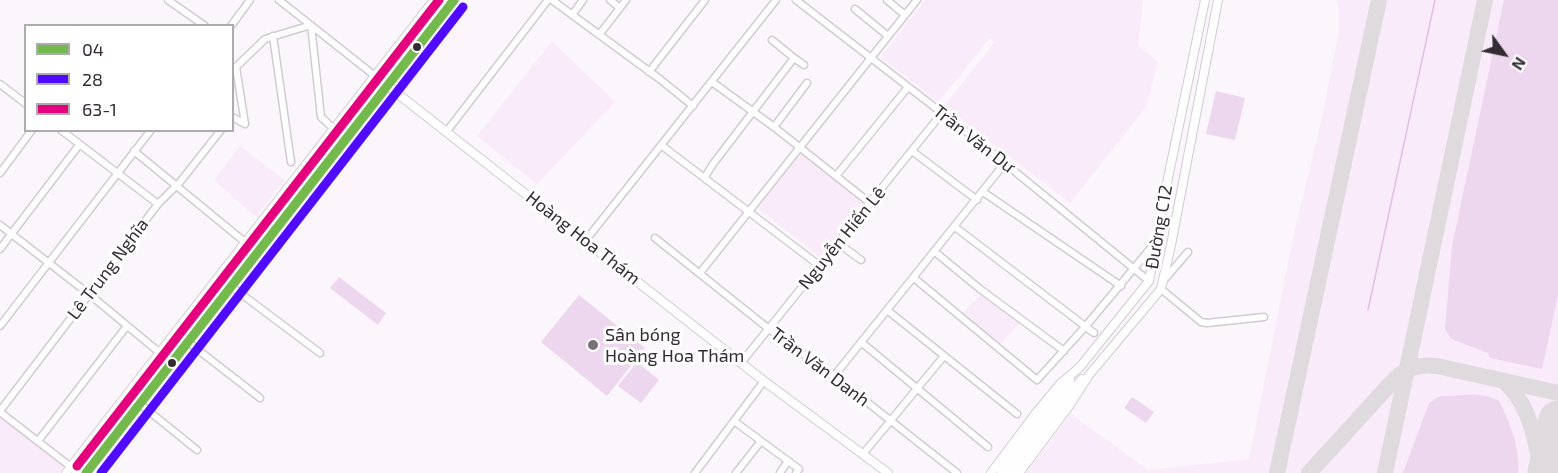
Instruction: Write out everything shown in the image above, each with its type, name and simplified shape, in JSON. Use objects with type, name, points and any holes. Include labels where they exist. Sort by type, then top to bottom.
[{"type":"main road","points":[[71,471],[160,353],[250,244],[334,129],[434,0]]},
{"type":"main road","points":[[71,471],[445,0]]},
{"type":"main road","points":[[86,473],[454,0]]},
{"type":"main road","name":"Đường C12","points":[[991,473],[1036,413],[1060,384],[1080,367],[1149,281],[1206,0]]},
{"type":"main road","name":"Đường C12","points":[[1019,473],[1089,375],[1161,289],[1218,0]]},
{"type":"main road","points":[[401,42],[414,52]]},
{"type":"main road","name":"Hoàng Hoa Thám","points":[[375,76],[764,381],[888,473]]},
{"type":"main road","points":[[350,108],[363,118]]},
{"type":"main road","points":[[1010,473],[1067,390],[1080,367]]},
{"type":"main road","points":[[1001,473],[1067,390],[1089,375]]},
{"type":"street","points":[[168,0],[202,24]]},
{"type":"street","points":[[232,24],[250,0]]},
{"type":"street","name":"Hoàng Hoa Thám","points":[[279,0],[375,76]]},
{"type":"street","points":[[447,131],[550,0],[693,106]]},
{"type":"street","points":[[572,15],[583,0]]},
{"type":"street","points":[[610,0],[620,8]]},
{"type":"street","points":[[599,35],[627,0]]},
{"type":"street","points":[[649,72],[705,0]]},
{"type":"street","points":[[586,240],[776,0]]},
{"type":"street","name":"Trần Văn Dư","points":[[796,0],[1005,163],[1149,281]]},
{"type":"street","points":[[887,0],[905,15]]},
{"type":"street","points":[[700,273],[917,0]]},
{"type":"street","points":[[855,9],[888,36]]},
{"type":"street","points":[[234,118],[245,124],[236,67],[263,40],[311,25],[321,117],[334,129]]},
{"type":"street","points":[[273,36],[291,162]]},
{"type":"street","points":[[772,40],[804,65]]},
{"type":"street","points":[[705,177],[712,164],[794,58]]},
{"type":"street","points":[[712,82],[774,127],[870,203]]},
{"type":"street","points":[[774,127],[807,83]]},
{"type":"street","points":[[836,176],[908,87]]},
{"type":"street","points":[[2,89],[24,103]]},
{"type":"street","name":"Nguyễn Hiến Lê","points":[[741,363],[942,113]]},
{"type":"street","points":[[0,173],[31,132]]},
{"type":"street","points":[[64,132],[158,204]]},
{"type":"street","points":[[0,326],[150,132]]},
{"type":"street","name":"Lê Trung Nghĩa","points":[[0,411],[158,204],[177,185],[219,132]]},
{"type":"street","points":[[0,249],[80,144]]},
{"type":"street","points":[[661,145],[820,266]]},
{"type":"street","points":[[134,151],[250,244]]},
{"type":"street","points":[[912,151],[977,200]]},
{"type":"street","points":[[834,376],[956,227],[1005,163]]},
{"type":"street","points":[[983,192],[1121,286]]},
{"type":"street","points":[[0,225],[160,353]]},
{"type":"street","points":[[956,227],[1094,333]]},
{"type":"street","name":"Trần Văn Danh","points":[[655,238],[769,329],[834,376],[957,473]]},
{"type":"street","points":[[914,278],[1037,380],[1121,286],[1156,242]]},
{"type":"street","points":[[838,243],[861,260]]},
{"type":"street","points":[[935,252],[980,289],[1064,351]]},
{"type":"street","points":[[1164,280],[1188,252]]},
{"type":"street","points":[[232,287],[320,353]]},
{"type":"street","points":[[1161,289],[1201,322],[1264,317]]},
{"type":"street","points":[[887,310],[1017,414]]},
{"type":"street","points":[[38,441],[127,326]]},
{"type":"street","points":[[188,342],[260,398]]},
{"type":"street","points":[[861,342],[988,447]]},
{"type":"street","points":[[863,454],[944,356]]},
{"type":"street","points":[[694,473],[764,381]]},
{"type":"street","points":[[140,404],[197,450]]},
{"type":"street","points":[[0,411],[71,471]]},
{"type":"street","points":[[734,421],[800,472]]},
{"type":"street","points":[[736,473],[761,441]]},
{"type":"street","points":[[780,473],[788,461]]},
{"type":"shaded area","points":[[925,0],[1143,0],[1138,45],[1158,62],[1146,107],[1070,203],[944,106],[995,42],[990,38],[938,102],[881,57]]},
{"type":"shaded area","points":[[1336,0],[1558,0],[1558,473],[1026,473],[1071,414],[1148,470],[1249,459],[1292,243],[1323,113],[1339,31],[1339,9]]},
{"type":"shaded area","points":[[1504,0],[1558,0],[1558,295],[1542,369],[1490,358],[1488,353],[1451,339],[1445,329],[1452,246]]},
{"type":"shaded area","points":[[552,41],[615,102],[537,184],[477,136]]},
{"type":"shaded area","points":[[1216,91],[1245,98],[1235,140],[1206,134]]},
{"type":"shaded area","points":[[240,146],[284,180],[256,217],[214,180]]},
{"type":"shaded area","points":[[802,151],[866,202],[821,258],[758,208]]},
{"type":"shaded area","points":[[339,277],[386,313],[378,325],[330,288]]},
{"type":"shaded area","points":[[981,294],[1020,323],[999,345],[962,314]]},
{"type":"shaded area","name":"Sân bóng Hoàng Hoa Thám","points":[[579,295],[645,348],[607,396],[541,342]]},
{"type":"shaded area","points":[[637,362],[659,380],[641,403],[618,386]]},
{"type":"shaded area","points":[[1478,395],[1499,401],[1516,446],[1518,473],[1403,473],[1429,403],[1440,396]]},
{"type":"shaded area","points":[[1132,397],[1154,412],[1146,423],[1124,408]]},
{"type":"shaded area","points":[[0,417],[64,467],[59,473],[0,473]]},
{"type":"waterway","points":[[1368,310],[1435,0]]},
{"type":"taxiway","points":[[1277,473],[1379,0]]},
{"type":"taxiway","points":[[1385,473],[1485,0]]},
{"type":"taxiway","points":[[1309,473],[1392,382],[1412,368],[1437,366],[1558,393]]},
{"type":"taxiway","points":[[1502,380],[1519,399],[1525,410],[1534,435],[1542,473]]},
{"type":"runway","points":[[1547,473],[1558,420]]},
{"type":"transit line","name":"63-1","points":[[77,466],[439,0]]},
{"type":"transit line","name":"04","points":[[86,473],[454,0]]},
{"type":"transit line","name":"28","points":[[101,473],[463,7]]},
{"type":"place","name":"Sân bóng Hoàng Hoa Thám","points":[[593,345]]}]
